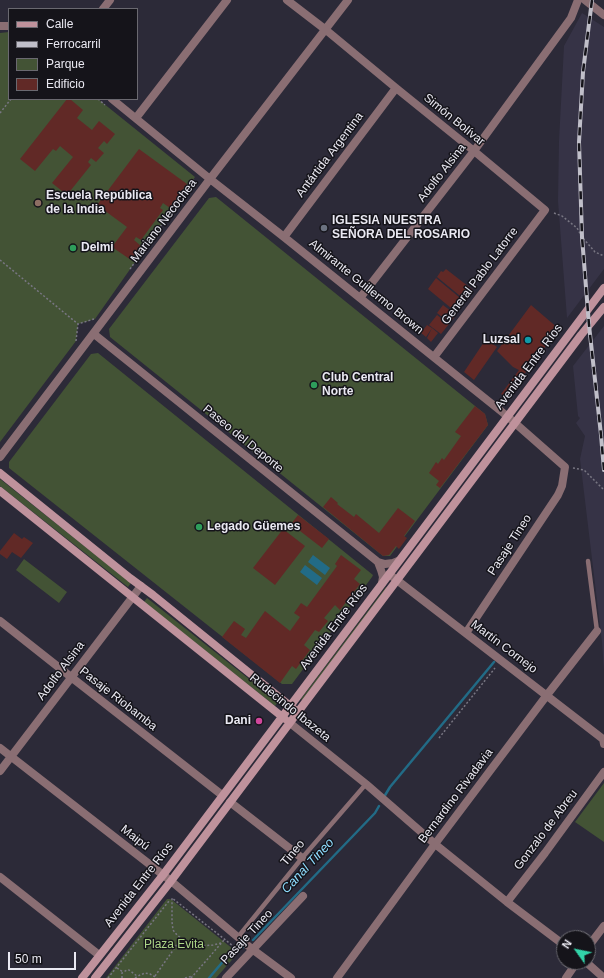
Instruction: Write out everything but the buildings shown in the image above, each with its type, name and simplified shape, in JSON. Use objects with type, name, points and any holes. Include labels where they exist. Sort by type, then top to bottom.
[{"type":"main road","name":"Avenida Entre Ríos","points":[[82,978],[282,717],[604,288]]},
{"type":"main road","name":"Avenida Entre Ríos","points":[[96,978],[171,881],[604,307]]},
{"type":"main road","points":[[573,329],[582,335]]},
{"type":"main road","name":"Rudecindo Ibazeta","points":[[0,473],[298,712]]},
{"type":"main road","name":"Rudecindo Ibazeta","points":[[0,491],[290,723]]},
{"type":"street","points":[[104,8],[110,0]]},
{"type":"street","points":[[136,118],[227,0]]},
{"type":"street","name":"Simón Bolívar","points":[[287,0],[326,30],[545,210]]},
{"type":"street","name":"Mariano Necochea","points":[[0,457],[210,179],[348,0]]},
{"type":"street","name":"Adolfo Alsina","points":[[360,298],[474,151],[571,18],[578,0]]},
{"type":"street","points":[[585,0],[604,15]]},
{"type":"street","name":"Antártida Argentina","points":[[284,237],[396,88]]},
{"type":"street","name":"Almirante Guillermo Brown","points":[[113,100],[210,179],[434,356],[516,423],[565,467]]},
{"type":"street","name":"General Pablo Latorre","points":[[434,356],[545,210]]},
{"type":"street","name":"Paseo del Deporte","points":[[94,334],[378,562]]},
{"type":"street","name":"Pasaje Tineo","points":[[466,633],[558,495],[562,486],[565,467]]},
{"type":"street","points":[[378,562],[385,564],[398,561]]},
{"type":"street","points":[[378,562],[383,577],[382,584]]},
{"type":"street","name":"Martín Cornejo","points":[[389,574],[547,695],[604,741]]},
{"type":"street","name":"Adolfo Alsina","points":[[0,771],[141,586]]},
{"type":"street","name":"Pasaje Riobamba","points":[[0,621],[222,795]]},
{"type":"street","name":"Bernardino Rivadavia","points":[[337,978],[435,844],[597,631]]},
{"type":"street","name":"Rudecindo Ibazeta","points":[[290,723],[366,784],[435,844],[556,939]]},
{"type":"street","name":"Maipú","points":[[0,748],[171,881],[252,949],[292,978]]},
{"type":"street","name":"Gonzalo de Abreu","points":[[507,902],[604,772]]},
{"type":"street","points":[[230,802],[302,858]]},
{"type":"street","points":[[0,877],[99,955]]},
{"type":"street","name":"Pasaje Tineo","points":[[226,978],[303,896]]},
{"type":"street","points":[[596,936],[604,926]]},
{"type":"street","points":[[595,970],[604,978]]},
{"type":"lane","points":[[588,561],[597,631]]},
{"type":"lane","name":"Tineo","points":[[238,937],[302,858],[366,784]]},
{"type":"path","points":[[0,113],[10,100]]},
{"type":"path","points":[[99,100],[110,109]]},
{"type":"path","points":[[127,274],[195,177]]},
{"type":"path","points":[[545,210],[562,216],[577,228],[582,237],[595,252],[604,256]]},
{"type":"path","points":[[0,260],[78,324]]},
{"type":"path","points":[[78,324],[95,319]]},
{"type":"path","points":[[76,341],[78,324]]},
{"type":"path","points":[[565,467],[584,470],[604,490]]},
{"type":"path","points":[[439,738],[501,660]]},
{"type":"path","points":[[221,943],[206,946],[190,945],[181,939],[173,930],[172,898],[235,947]]},
{"type":"path","points":[[108,978],[169,901]]},
{"type":"path","points":[[123,972],[129,970],[136,977],[145,973],[156,977],[181,939]]},
{"type":"path","points":[[185,978],[192,977],[225,939]]},
{"type":"path","points":[[117,968],[123,972]]},
{"type":"path","points":[[122,978],[123,972]]},
{"type":"shaded area","points":[[582,13],[604,27],[604,269],[567,318],[558,201],[559,141],[564,46]]},
{"type":"shaded area","points":[[604,326],[604,670],[580,459],[585,436],[576,423],[580,418],[578,416],[573,366]]},
{"type":"green space","name":"Delmi","points":[[8,32],[8,100],[99,100],[195,177],[95,319],[78,324],[76,341],[0,442],[0,33]]},
{"type":"green space","points":[[216,197],[485,414],[488,425],[390,556],[383,556],[110,337],[109,329],[209,198]]},
{"type":"green space","name":"Legado Güemes","points":[[98,353],[373,575],[292,684],[282,684],[9,468],[9,462],[91,354]]},
{"type":"green space","points":[[0,479],[131,583],[128,587],[0,486]]},
{"type":"green space","points":[[24,559],[67,592],[59,603],[16,570]]},
{"type":"green space","points":[[386,587],[387,588],[302,700],[301,699]]},
{"type":"green space","points":[[147,598],[278,702],[275,706],[144,602]]},
{"type":"green space","points":[[604,783],[604,842],[575,822]]},
{"type":"green space","name":"Plaza Evita","points":[[167,899],[172,900],[238,953],[216,978],[106,978]]},
{"type":"water","points":[[313,555],[330,568],[325,575],[308,562]]},
{"type":"water","points":[[305,565],[322,578],[317,585],[300,572]]},
{"type":"waterway","name":"Canal Tineo","points":[[384,797],[390,787],[494,662]]},
{"type":"waterway","name":"Canal Tineo","points":[[253,940],[375,813],[379,806]]},
{"type":"waterway","name":"Canal Tineo","points":[[209,978],[231,952],[243,947]]},
{"type":"railway","points":[[592,0],[583,72],[579,142],[582,237],[589,325],[604,470]]},
{"type":"place","name":"Escuela República de la India","points":[[38,203]]},
{"type":"place","name":"IGLESIA NUESTRA SEÑORA DEL ROSARIO","points":[[324,228]]},
{"type":"place","name":"Delmi","points":[[73,248]]},
{"type":"place","name":"Luzsal","points":[[528,340]]},
{"type":"place","name":"Club Central Norte","points":[[314,385]]},
{"type":"place","name":"Legado Güemes","points":[[199,527]]},
{"type":"place","name":"Dani","points":[[259,721]]}]
